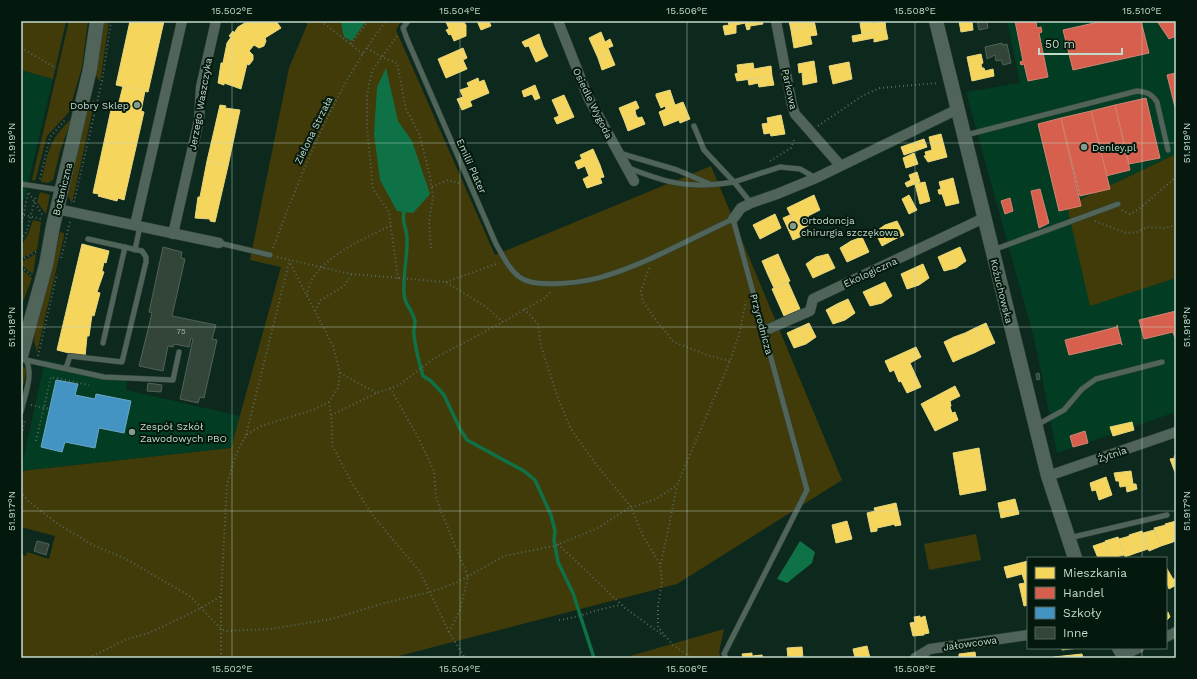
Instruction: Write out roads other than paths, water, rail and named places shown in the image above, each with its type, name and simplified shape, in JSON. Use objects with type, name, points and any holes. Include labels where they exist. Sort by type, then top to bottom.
[{"type":"main road","name":"Botaniczna","points":[[23,357],[38,299],[57,209],[90,69],[97,21]]},
{"type":"main road","name":"Kożuchowska","points":[[936,21],[956,110],[1048,476],[1075,557]]},
{"type":"street","points":[[138,226],[182,21]]},
{"type":"street","name":"Jerzego Waszczyka","points":[[173,234],[199,120],[201,87],[216,21]]},
{"type":"street","name":"Osiedle Wygoda","points":[[558,21],[588,96],[634,181]]},
{"type":"street","name":"Parkowa","points":[[776,21],[795,114],[840,165]]},
{"type":"street","points":[[733,219],[741,208],[751,203],[778,194],[816,178],[840,165],[956,110]]},
{"type":"street","points":[[57,209],[219,243]]},
{"type":"street","name":"Ekologiczna","points":[[764,331],[810,311],[813,299],[984,218]]},
{"type":"street","name":"Żytnia","points":[[1048,476],[1176,432]]},
{"type":"street","points":[[1167,636],[1176,632]]},
{"type":"street","name":"Jałowcowa","points":[[915,658],[930,649],[1027,635]]},
{"type":"street","points":[[1122,654],[1136,649]]},
{"type":"lane","name":"Emilii Plater","points":[[408,21],[403,28],[407,39],[496,244],[506,261],[515,273],[522,279],[534,284],[558,284],[604,277],[733,219]]},
{"type":"lane","points":[[963,135],[1137,91],[1147,92],[1153,96],[1157,102],[1168,150]]},
{"type":"lane","points":[[694,126],[704,150],[734,182],[751,203]]},
{"type":"lane","points":[[618,152],[676,170],[714,185]]},
{"type":"lane","points":[[626,167],[658,180],[683,185],[714,185],[734,182],[780,167],[800,169],[816,178]]},
{"type":"lane","points":[[21,184],[62,190]]},
{"type":"lane","points":[[992,251],[1118,204]]},
{"type":"lane","name":"Przyrodnicza","points":[[726,658],[724,654],[807,490],[733,219]]},
{"type":"lane","points":[[135,250],[138,226]]},
{"type":"lane","points":[[66,368],[70,356],[122,362],[146,262],[146,257],[142,251],[88,239]]},
{"type":"lane","points":[[219,243],[270,255]]},
{"type":"lane","points":[[103,343],[124,247]]},
{"type":"lane","points":[[23,357],[37,362],[104,377],[173,380],[179,352]]},
{"type":"lane","points":[[21,412],[29,375],[29,367],[23,357]]},
{"type":"lane","points":[[1036,426],[1064,410],[1082,389],[1096,379],[1162,362]]},
{"type":"lane","points":[[1068,539],[1167,515]]},
{"type":"waterway","points":[[404,212],[403,218],[407,235],[404,293],[406,302],[415,322],[415,344],[423,376],[431,381],[444,395],[460,429],[467,440],[524,471],[535,480],[551,515],[555,531],[554,540],[558,562],[573,593],[594,658]]},
{"type":"place","name":"Dobry Sklep","points":[[137,105]]},
{"type":"place","name":"Denley.pl","points":[[1084,147]]},
{"type":"place","name":"Ortodoncja chirurgia szczękowa","points":[[793,226]]},
{"type":"place","name":"Zespół Szkół Zawodowych PBO","points":[[132,432]]}]
